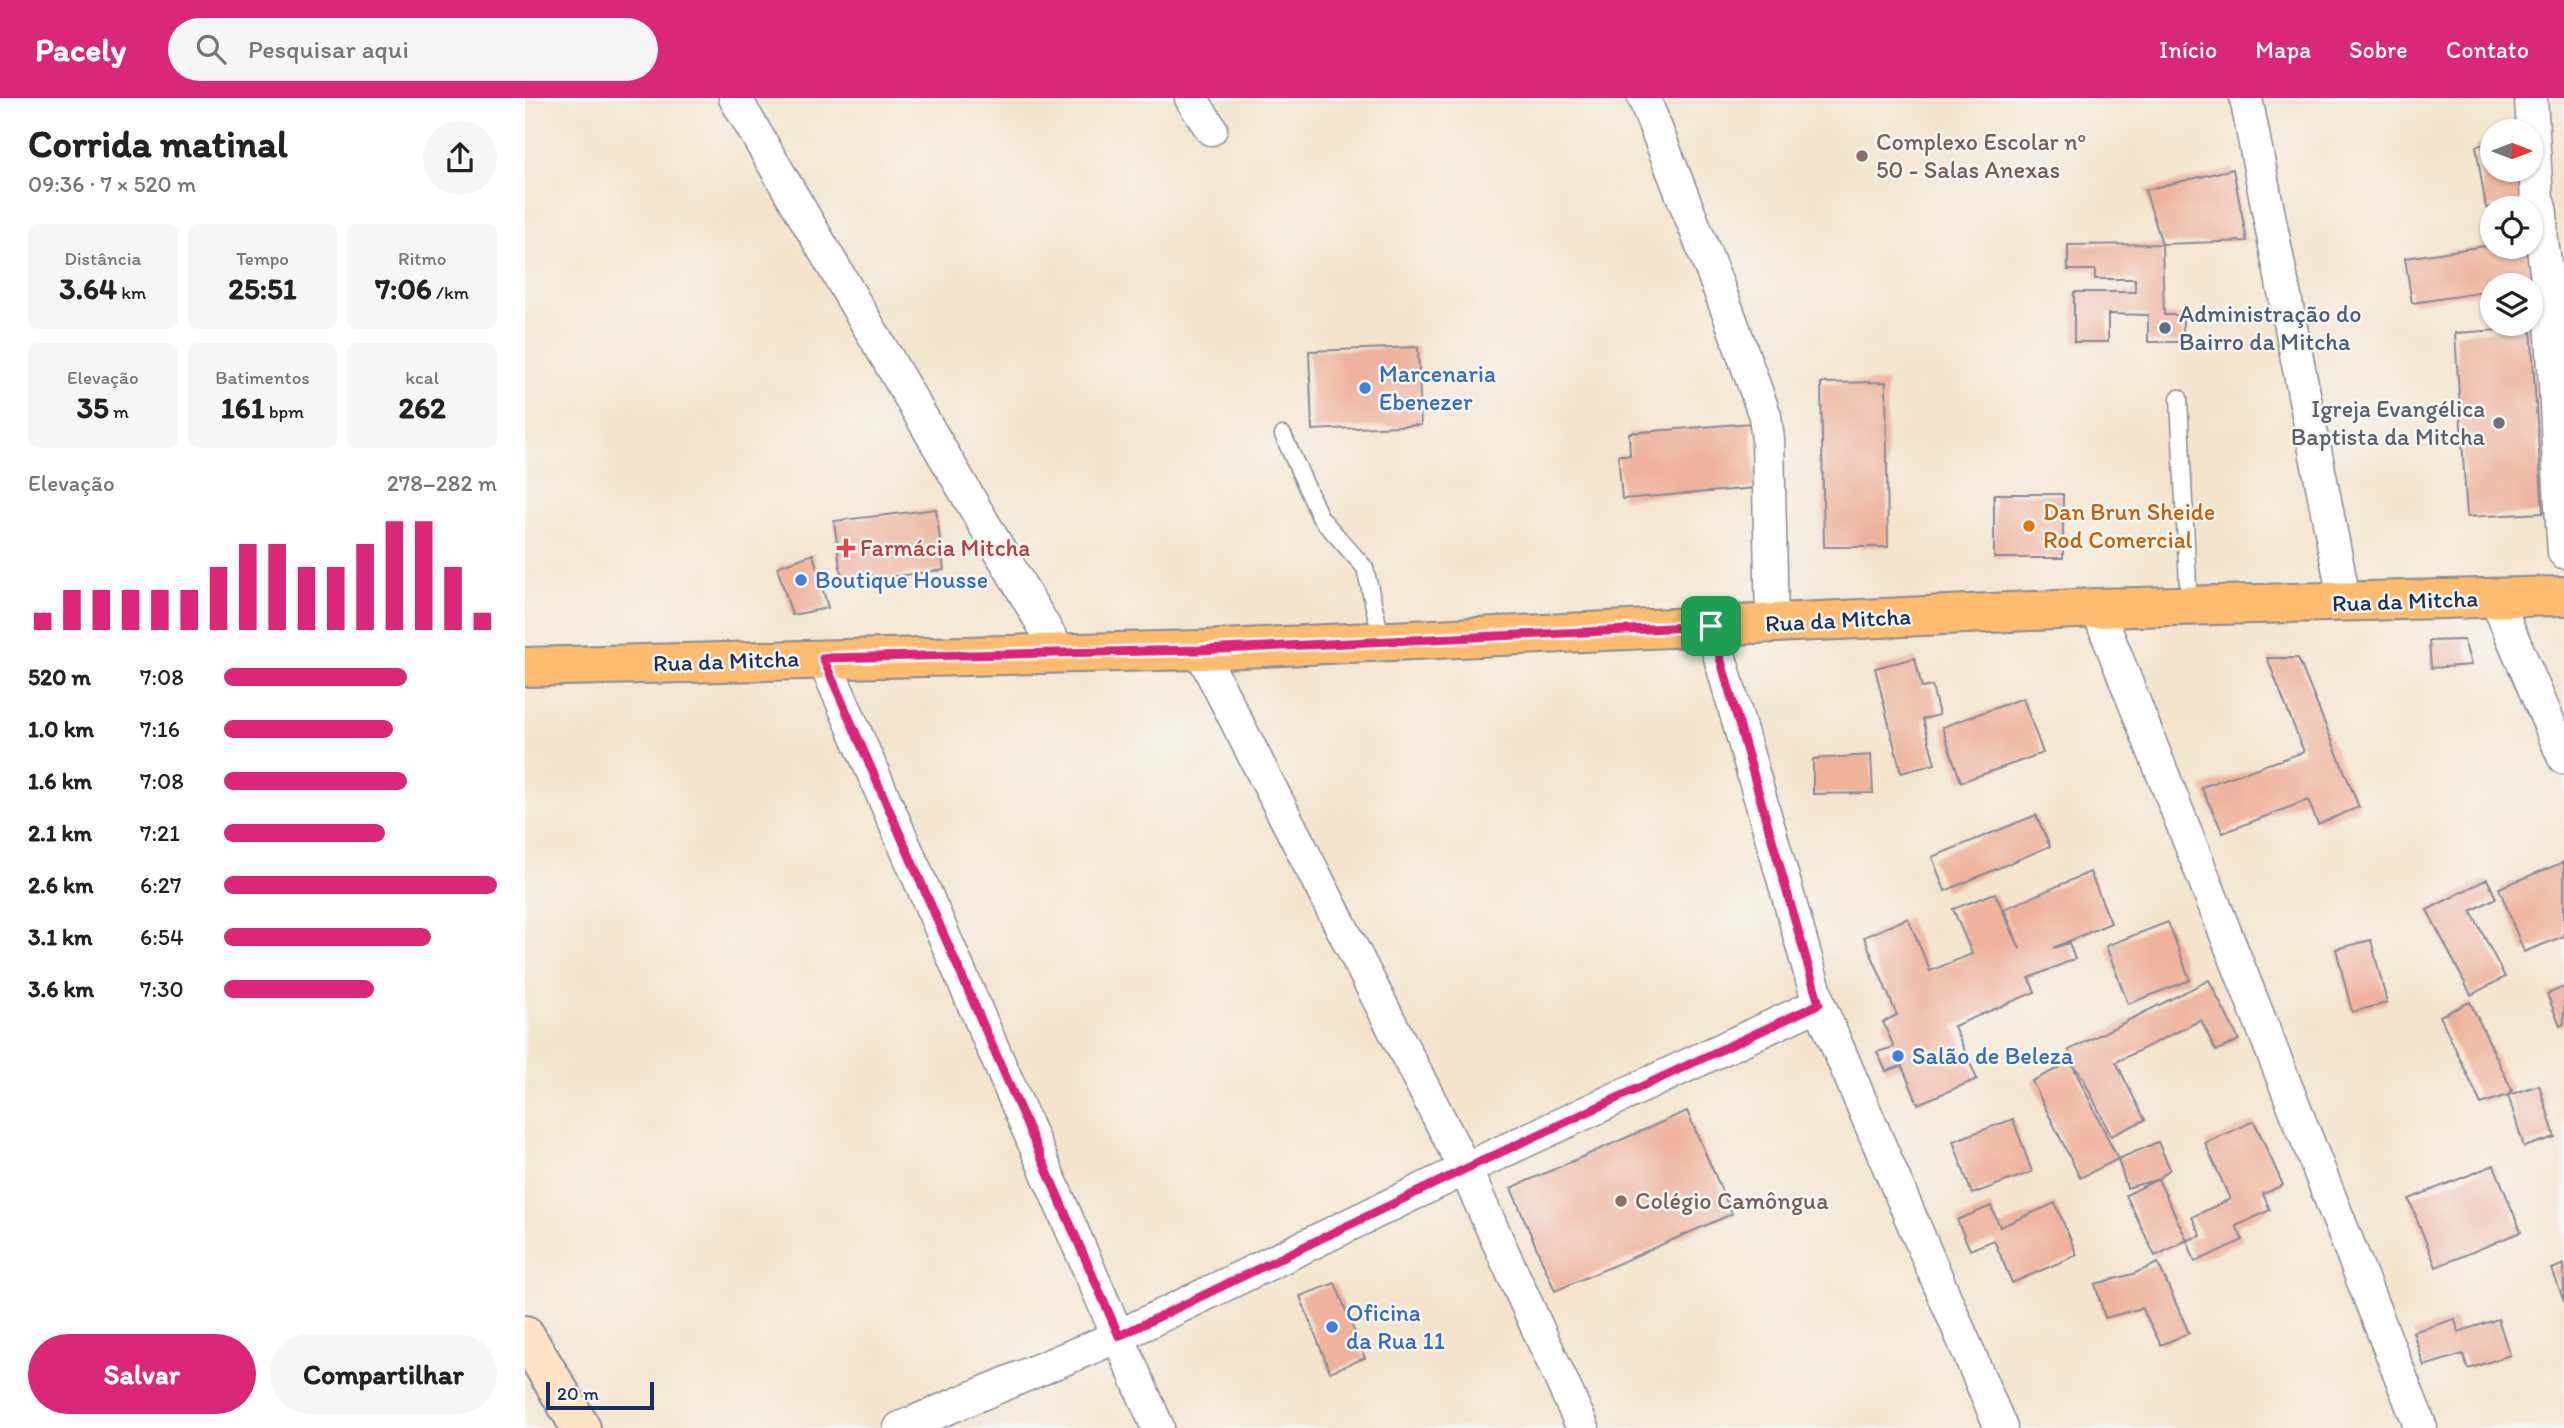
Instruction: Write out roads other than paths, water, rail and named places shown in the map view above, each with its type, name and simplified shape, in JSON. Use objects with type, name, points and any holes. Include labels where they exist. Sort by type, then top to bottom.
[{"type":"main road","name":"Rua da Mitcha","points":[[525,667],[1200,650],[2097,608],[2564,596]]},
{"type":"main road","points":[[525,1335],[581,1428]]},
{"type":"street","points":[[735,98],[1059,652]]},
{"type":"street","points":[[1191,98],[1211,129]]},
{"type":"street","points":[[1644,98],[1728,312],[1765,416],[1768,440],[1772,623]]},
{"type":"street","points":[[2246,98],[2345,603]]},
{"type":"street","points":[[2531,98],[2537,200],[2540,206],[2540,233],[2547,278],[2564,552]]},
{"type":"street","points":[[2495,597],[2564,758]]},
{"type":"street","points":[[2097,608],[2421,1428]]},
{"type":"street","points":[[1711,626],[1819,1004],[2001,1428]]},
{"type":"street","points":[[1200,650],[1465,1169],[1583,1428]]},
{"type":"street","points":[[823,658],[1159,1428]]},
{"type":"street","points":[[900,1428],[1119,1336],[1465,1169],[1819,1004]]},
{"type":"lane","points":[[2179,398],[2189,606]]},
{"type":"lane","points":[[1283,435],[1320,517],[1364,568],[1382,641]]},
{"type":"place","name":"Complexo Escolar nº 50 - Salas Anexas","points":[[1862,156]]},
{"type":"place","name":"Administração do Bairro da Mitcha","points":[[2165,328]]},
{"type":"place","name":"Marcenaria Ebenezer","points":[[1365,388]]},
{"type":"place","name":"Igreja Evangélica Baptista da Mitcha","points":[[2499,423]]},
{"type":"place","name":"Dan Brun Sheide Rod Comercial","points":[[2029,526]]},
{"type":"place","name":"Farmácia Mitcha","points":[[846,548]]},
{"type":"place","name":"Boutique Housse","points":[[801,580]]},
{"type":"place","name":"Salão de Beleza","points":[[1898,1056]]},
{"type":"place","name":"Colégio Camôngua","points":[[1621,1201]]},
{"type":"place","name":"Oficina da Rua 11","points":[[1332,1327]]}]
